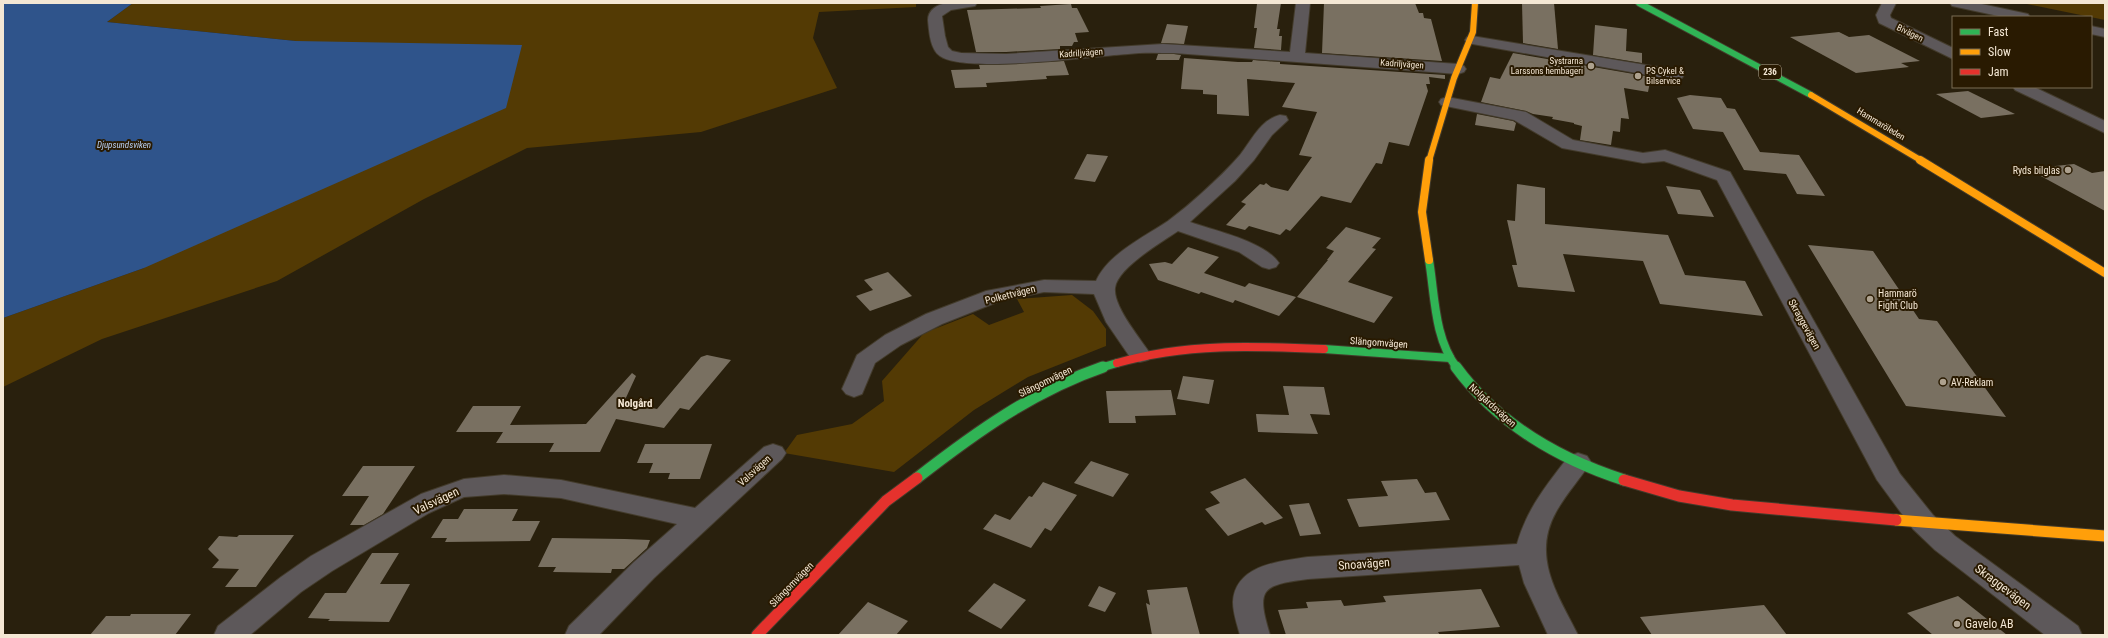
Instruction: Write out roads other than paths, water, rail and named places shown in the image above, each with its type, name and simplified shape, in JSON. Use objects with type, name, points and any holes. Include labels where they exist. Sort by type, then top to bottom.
[{"type":"street","name":"Kadriljvägen","points":[[970,3],[947,7],[935,14],[935,22],[942,49],[950,56],[977,59],[1129,49],[1174,48],[1458,69]]},
{"type":"street","points":[[1297,56],[1303,3]]},
{"type":"street","name":"Nolgårdsvägen","points":[[1475,3],[1476,9],[1472,40],[1458,69],[1447,102],[1428,169],[1423,193],[1423,223],[1441,338],[1450,358],[1466,380],[1502,415],[1535,439],[1578,462]]},
{"type":"street","name":"Hammaröleden","points":[[1640,3],[1727,48],[1821,100],[1965,185],[2105,273]]},
{"type":"street","name":"Bivägen","points":[[1889,3],[1883,15],[1884,20],[1952,54]]},
{"type":"street","points":[[1957,3],[2018,16]]},
{"type":"street","points":[[2092,30],[2105,33]]},
{"type":"street","points":[[1472,40],[1676,75]]},
{"type":"street","points":[[2023,88],[2105,128]]},
{"type":"street","name":"Skraggevägen","points":[[1447,102],[1520,116],[1568,144],[1643,158],[1665,155],[1724,176],[1890,480],[1923,522],[1945,543],[2067,635]]},
{"type":"street","points":[[1140,355],[1106,301],[1103,288],[1106,279],[1131,256],[1155,237],[1176,224],[1223,184],[1245,160],[1266,131],[1280,120]]},
{"type":"street","points":[[1176,224],[1246,248],[1269,263]]},
{"type":"street","name":"Polkettvägen","points":[[854,389],[865,360],[893,340],[934,319],[994,296],[1044,286],[1103,288]]},
{"type":"street","name":"Slängomvägen","points":[[757,635],[886,501],[977,432],[1013,409],[1070,379],[1140,355],[1186,348],[1227,346],[1329,349],[1450,358]]},
{"type":"street","name":"Valsvägen","points":[[580,635],[644,570],[773,453]]},
{"type":"street","points":[[1563,635],[1541,592],[1533,572],[1530,554],[1532,535],[1537,520],[1552,495],[1578,462],[1646,487],[1715,503],[1777,511],[2105,536]]},
{"type":"street","name":"Valsvägen","points":[[230,635],[301,578],[416,509],[442,495],[461,488],[490,485],[534,485],[566,490],[700,519]]},
{"type":"street","name":"Snoavägen","points":[[1255,635],[1248,598],[1251,588],[1258,582],[1275,573],[1308,568],[1530,554]]},
{"type":"water","name":"Djupsundsviken","points":[[3,3],[133,3],[107,22],[296,41],[522,45],[506,108],[144,268],[3,318]]},
{"type":"place","name":"Systrarna Larssons hembageri","points":[[1591,66]]},
{"type":"place","name":"PS Cykel & Bilservice","points":[[1638,76]]},
{"type":"place","name":"Ryds bilglas","points":[[2068,170]]},
{"type":"place","name":"Hammarö Fight Club","points":[[1870,299]]},
{"type":"place","name":"AV-Reklam","points":[[1943,382]]},
{"type":"place","name":"Gavelo AB","points":[[1957,624]]},
{"type":"district","name":"Nolgård","points":[[635,403]]}]
